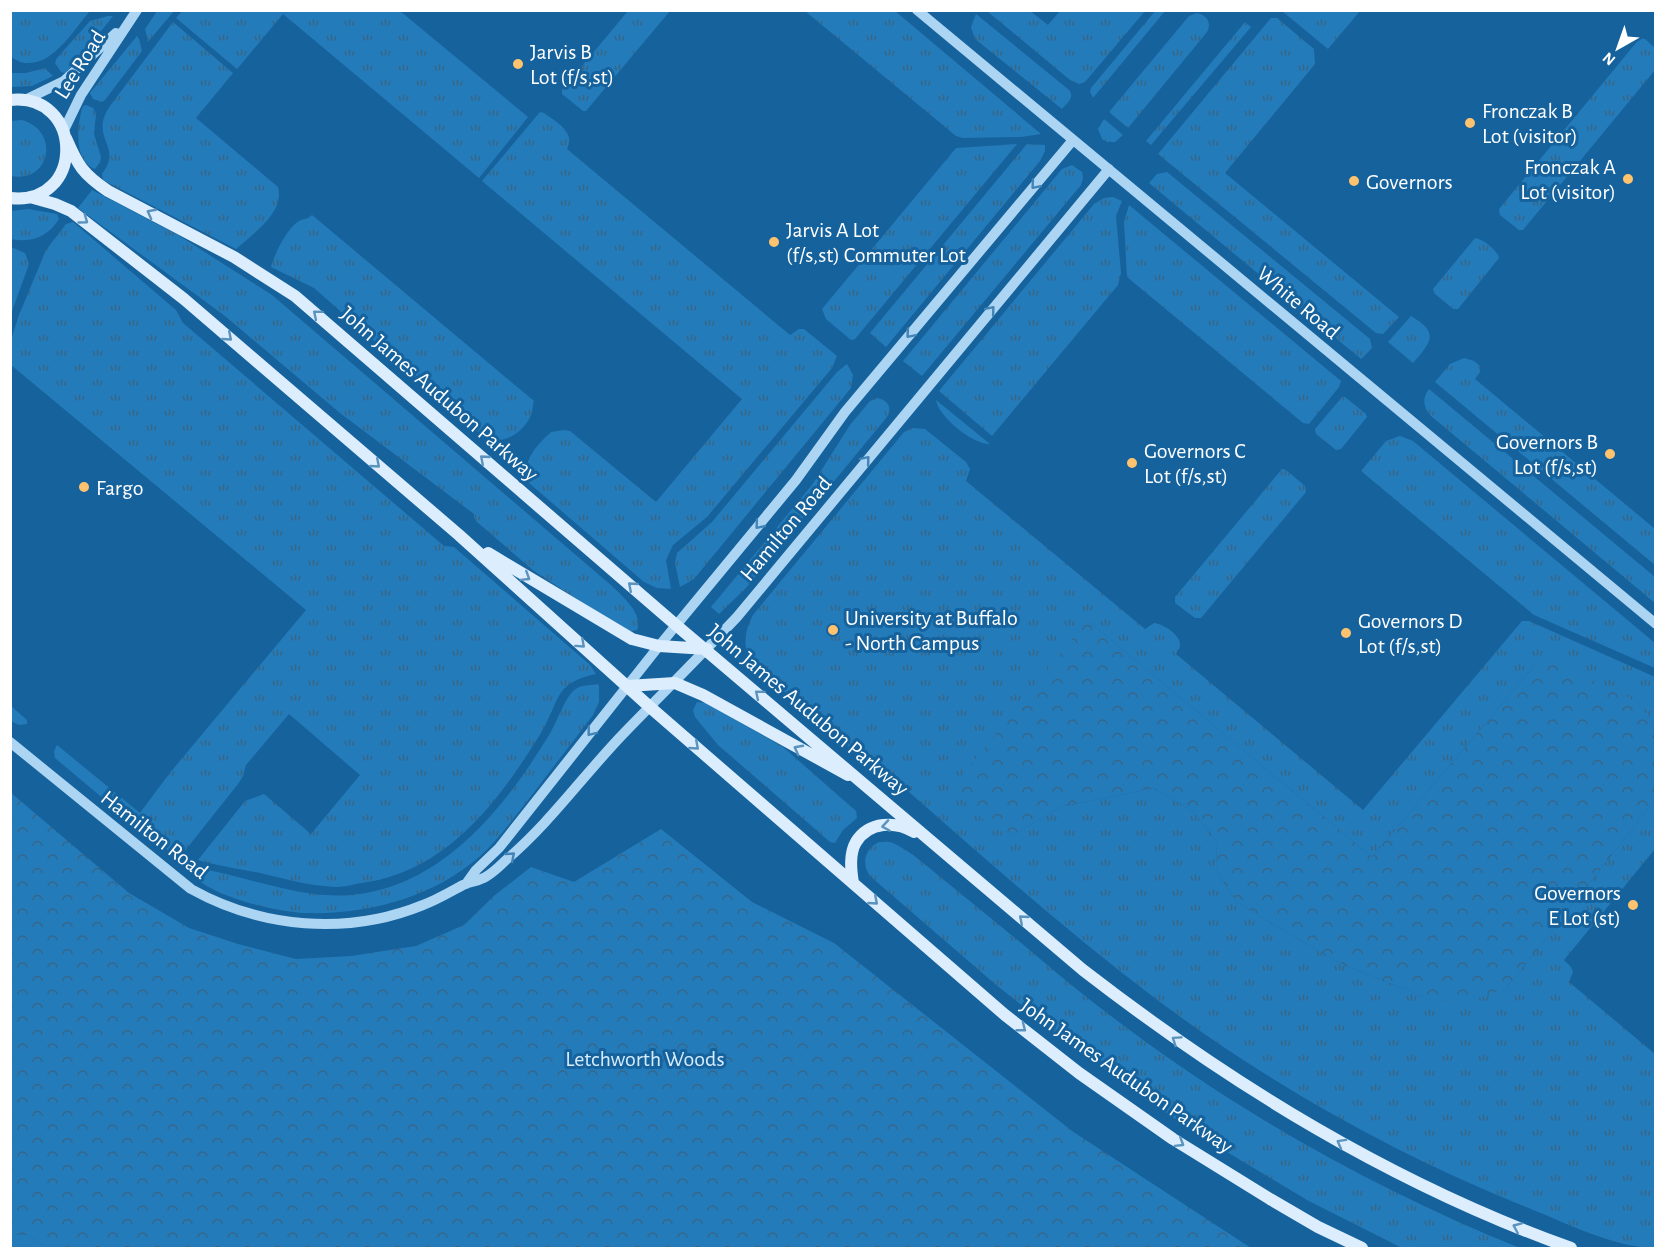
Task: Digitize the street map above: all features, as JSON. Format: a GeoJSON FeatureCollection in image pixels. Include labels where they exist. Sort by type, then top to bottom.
{"type":"FeatureCollection","features":[{"type":"Feature","properties":{"kind":"main road"},"geometry":{"type":"LineString","coordinates":[[10,100],[25,100]]}},
{"type":"Feature","properties":{"kind":"main road","name":"John James Audubon Parkway"},"geometry":{"type":"LineString","coordinates":[[25,100],[41,105],[60,122],[78,164],[93,180],[108,191],[234,258],[295,296],[676,625],[1083,970],[1148,1021],[1280,1109],[1441,1195],[1571,1248]]}},
{"type":"Feature","properties":{"kind":"main road"},"geometry":{"type":"LineString","coordinates":[[10,198],[30,197],[46,190],[58,179],[66,164],[65,134]]}},
{"type":"Feature","properties":{"kind":"main road","name":"John James Audubon Parkway"},"geometry":{"type":"LineString","coordinates":[[30,197],[71,211],[184,299],[459,535],[627,687],[1005,1015],[1079,1073],[1173,1139],[1318,1227],[1362,1248]]}},
{"type":"Feature","properties":{"kind":"main road"},"geometry":{"type":"LineString","coordinates":[[459,535],[632,639],[658,646],[707,649]]}},
{"type":"Feature","properties":{"kind":"main road"},"geometry":{"type":"LineString","coordinates":[[627,687],[675,683],[703,695],[868,786]]}},
{"type":"Feature","properties":{"kind":"main road"},"geometry":{"type":"LineString","coordinates":[[853,883],[852,856],[855,843],[865,833],[882,825],[893,824],[905,827],[938,847]]}},
{"type":"Feature","properties":{"kind":"street","name":"Lee Road"},"geometry":{"type":"LineString","coordinates":[[65,134],[81,95],[137,10]]}},
{"type":"Feature","properties":{"kind":"street","name":"White Road"},"geometry":{"type":"LineString","coordinates":[[917,10],[1656,624]]}},
{"type":"Feature","properties":{"kind":"street","name":"Lee Road"},"geometry":{"type":"LineString","coordinates":[[25,100],[64,81],[130,20]]}},
{"type":"Feature","properties":{"kind":"street","name":"Hamilton Road"},"geometry":{"type":"LineString","coordinates":[[466,884],[476,870],[499,848],[658,646],[796,480],[845,412],[1073,140]]}},
{"type":"Feature","properties":{"kind":"street","name":"Hamilton Road"},"geometry":{"type":"LineString","coordinates":[[10,742],[174,876],[210,899],[249,914],[284,922],[306,924],[357,922],[422,906],[466,884],[482,879],[520,848],[550,818],[626,731],[675,683],[744,608],[1109,169]]}},
{"type":"Feature","properties":{"kind":"green space"},"geometry":{"type":"Polygon","coordinates":[[[11,10],[90,11],[56,51],[38,61],[26,63],[11,57],[11,10]]]}},
{"type":"Feature","properties":{"kind":"green space"},"geometry":{"type":"Polygon","coordinates":[[[1156,10],[1165,11],[1093,98],[1091,88],[1156,10]]]}},
{"type":"Feature","properties":{"kind":"green space"},"geometry":{"type":"Polygon","coordinates":[[[1360,10],[1328,49],[1282,11],[1360,10]]]}},
{"type":"Feature","properties":{"kind":"green space"},"geometry":{"type":"Polygon","coordinates":[[[157,11],[174,11],[148,42],[145,29],[157,11]]]}},
{"type":"Feature","properties":{"kind":"green space"},"geometry":{"type":"Polygon","coordinates":[[[182,11],[400,11],[528,117],[479,178],[283,14],[237,69],[176,18],[182,11]]]}},
{"type":"Feature","properties":{"kind":"green space"},"geometry":{"type":"Polygon","coordinates":[[[628,11],[670,11],[586,111],[583,111],[562,94],[562,90],[628,11]]]}},
{"type":"Feature","properties":{"kind":"green space"},"geometry":{"type":"Polygon","coordinates":[[[805,11],[895,11],[1041,134],[1021,137],[963,138],[956,136],[805,11]]]}},
{"type":"Feature","properties":{"kind":"green space"},"geometry":{"type":"Polygon","coordinates":[[[987,11],[1030,11],[1048,25],[1060,11],[1145,11],[1085,82],[1079,84],[1070,80],[987,11]]]}},
{"type":"Feature","properties":{"kind":"green space"},"geometry":{"type":"Polygon","coordinates":[[[1197,13],[1208,20],[1207,32],[1128,128],[1109,112],[1189,16],[1197,13]]]}},
{"type":"Feature","properties":{"kind":"green space"},"geometry":{"type":"Polygon","coordinates":[[[976,14],[1069,90],[1071,98],[1062,109],[975,39],[971,27],[976,14]]]}},
{"type":"Feature","properties":{"kind":"green space"},"geometry":{"type":"Polygon","coordinates":[[[113,16],[65,73],[61,72],[55,63],[57,58],[90,21],[113,16]]]}},
{"type":"Feature","properties":{"kind":"green space"},"geometry":{"type":"Polygon","coordinates":[[[1271,18],[1277,18],[1314,49],[1315,64],[1225,173],[1399,317],[1383,334],[1376,333],[1158,154],[1271,18]]]}},
{"type":"Feature","properties":{"kind":"green space"},"geometry":{"type":"Polygon","coordinates":[[[173,22],[233,73],[196,118],[278,187],[277,206],[272,214],[236,249],[103,180],[102,174],[108,164],[109,156],[104,134],[104,117],[173,22]]]}},
{"type":"Feature","properties":{"kind":"green space"},"geometry":{"type":"Polygon","coordinates":[[[1245,22],[1251,27],[1151,145],[1146,141],[1245,22]]]}},
{"type":"Feature","properties":{"kind":"green space"},"geometry":{"type":"Polygon","coordinates":[[[137,36],[142,51],[105,100],[102,102],[93,99],[90,93],[137,36]]]}},
{"type":"Feature","properties":{"kind":"green space"},"geometry":{"type":"Polygon","coordinates":[[[1640,38],[1645,39],[1655,48],[1655,70],[1523,230],[1519,230],[1500,215],[1499,209],[1640,38]]]}},
{"type":"Feature","properties":{"kind":"green space"},"geometry":{"type":"Polygon","coordinates":[[[45,68],[53,76],[32,86],[11,87],[11,73],[26,73],[45,68]]]}},
{"type":"Feature","properties":{"kind":"green space"},"geometry":{"type":"Polygon","coordinates":[[[83,106],[93,108],[96,114],[94,134],[101,157],[95,169],[83,158],[78,141],[81,113],[83,106]]]}},
{"type":"Feature","properties":{"kind":"green space"},"geometry":{"type":"Polygon","coordinates":[[[540,112],[554,120],[567,133],[569,143],[567,149],[790,335],[799,329],[804,329],[837,356],[832,368],[707,517],[673,545],[666,560],[671,589],[657,588],[644,582],[529,483],[528,461],[535,448],[551,432],[570,431],[656,502],[742,399],[482,181],[540,112]]]}},
{"type":"Feature","properties":{"kind":"green space"},"geometry":{"type":"Polygon","coordinates":[[[1104,119],[1123,135],[1115,142],[1102,139],[1098,129],[1104,119]]]}},
{"type":"Feature","properties":{"kind":"green space"},"geometry":{"type":"Polygon","coordinates":[[[22,120],[34,126],[42,135],[46,145],[46,155],[42,165],[35,172],[24,176],[11,176],[11,121],[22,120]]]}},
{"type":"Feature","properties":{"kind":"green space"},"geometry":{"type":"Polygon","coordinates":[[[1017,144],[855,339],[851,340],[826,319],[822,309],[956,148],[1017,144]]]}},
{"type":"Feature","properties":{"kind":"green space"},"geometry":{"type":"Polygon","coordinates":[[[1027,144],[1045,145],[1040,161],[886,347],[870,333],[1027,144]]]}},
{"type":"Feature","properties":{"kind":"green space"},"geometry":{"type":"Polygon","coordinates":[[[1072,165],[1082,172],[1081,185],[922,376],[903,361],[1062,169],[1072,165]]]}},
{"type":"Feature","properties":{"kind":"green space"},"geometry":{"type":"Polygon","coordinates":[[[1167,172],[1370,339],[1372,348],[1361,359],[1149,183],[1157,174],[1167,172]]]}},
{"type":"Feature","properties":{"kind":"green space"},"geometry":{"type":"Polygon","coordinates":[[[92,190],[178,235],[272,295],[612,586],[635,612],[637,630],[627,632],[534,571],[477,522],[474,514],[340,413],[225,316],[78,208],[92,190]]]}},
{"type":"Feature","properties":{"kind":"green space"},"geometry":{"type":"Polygon","coordinates":[[[1113,197],[1122,201],[1116,216],[1121,273],[1118,285],[992,436],[939,391],[1094,204],[1104,198],[1113,197]]]}},
{"type":"Feature","properties":{"kind":"green space"},"geometry":{"type":"Polygon","coordinates":[[[1129,205],[1341,381],[1339,387],[1309,424],[1303,423],[1127,277],[1124,222],[1129,205]]]}},
{"type":"Feature","properties":{"kind":"green space"},"geometry":{"type":"Polygon","coordinates":[[[28,209],[57,214],[59,219],[50,230],[38,237],[25,240],[11,239],[11,211],[28,209]]]}},
{"type":"Feature","properties":{"kind":"green space"},"geometry":{"type":"Polygon","coordinates":[[[312,215],[534,401],[531,415],[519,432],[501,440],[487,440],[314,288],[271,267],[278,248],[290,229],[299,221],[312,215]]]}},
{"type":"Feature","properties":{"kind":"green space"},"geometry":{"type":"Polygon","coordinates":[[[73,222],[176,310],[183,323],[444,546],[454,547],[590,665],[596,674],[572,682],[565,688],[525,758],[490,805],[448,846],[424,862],[397,874],[336,887],[298,882],[198,860],[245,801],[264,794],[311,834],[360,775],[289,714],[246,765],[238,784],[184,852],[179,855],[156,843],[55,758],[54,751],[57,745],[140,813],[169,774],[306,610],[11,365],[11,340],[46,250],[66,224],[73,222]]]}},
{"type":"Feature","properties":{"kind":"green space"},"geometry":{"type":"Polygon","coordinates":[[[1475,238],[1489,245],[1499,258],[1458,309],[1453,309],[1434,293],[1433,289],[1475,238]]]}},
{"type":"Feature","properties":{"kind":"green space"},"geometry":{"type":"Polygon","coordinates":[[[11,247],[25,253],[29,264],[11,314],[11,247]]]}},
{"type":"Feature","properties":{"kind":"green space"},"geometry":{"type":"Polygon","coordinates":[[[1411,316],[1426,328],[1430,338],[1413,363],[1388,342],[1411,316]]]}},
{"type":"Feature","properties":{"kind":"green space"},"geometry":{"type":"Polygon","coordinates":[[[1464,358],[1480,366],[1480,372],[1475,379],[1655,529],[1655,565],[1435,382],[1450,364],[1464,358]]]}},
{"type":"Feature","properties":{"kind":"green space"},"geometry":{"type":"Polygon","coordinates":[[[847,364],[853,375],[851,388],[694,579],[680,587],[675,563],[677,553],[712,522],[837,372],[847,364]]]}},
{"type":"Feature","properties":{"kind":"green space"},"geometry":{"type":"Polygon","coordinates":[[[1429,389],[1655,577],[1655,603],[1431,416],[1424,403],[1429,389]]]}},
{"type":"Feature","properties":{"kind":"green space"},"geometry":{"type":"Polygon","coordinates":[[[1342,397],[1345,397],[1367,417],[1341,449],[1336,450],[1316,434],[1315,429],[1342,397]]]}},
{"type":"Feature","properties":{"kind":"green space"},"geometry":{"type":"Polygon","coordinates":[[[877,398],[888,405],[890,411],[887,417],[746,588],[719,614],[711,607],[812,485],[850,425],[870,401],[877,398]]]}},
{"type":"Feature","properties":{"kind":"green space"},"geometry":{"type":"Polygon","coordinates":[[[936,400],[990,444],[975,440],[957,428],[943,414],[936,400]]]}},
{"type":"Feature","properties":{"kind":"green space"},"geometry":{"type":"Polygon","coordinates":[[[912,428],[925,429],[966,462],[970,469],[966,481],[1145,629],[1154,623],[1171,631],[1180,641],[1176,654],[1363,810],[1522,621],[1529,621],[1655,677],[1655,732],[1649,716],[1534,666],[1372,857],[1087,620],[1011,836],[1063,806],[1154,788],[1194,812],[1217,842],[1216,870],[1236,901],[1344,965],[1427,998],[1505,990],[1655,800],[1655,849],[1564,960],[1573,972],[1569,982],[1655,1054],[1655,1248],[1623,1244],[1573,1227],[1427,1164],[1332,1114],[1240,1058],[1195,1028],[1086,944],[894,779],[885,778],[756,667],[746,648],[747,628],[753,615],[904,432],[912,428]]]}},
{"type":"Feature","properties":{"kind":"green space"},"geometry":{"type":"Polygon","coordinates":[[[1400,436],[1413,441],[1655,643],[1655,668],[1534,615],[1361,471],[1386,441],[1400,436]]]}},
{"type":"Feature","properties":{"kind":"green space"},"geometry":{"type":"Polygon","coordinates":[[[1282,469],[1305,486],[1306,492],[1201,618],[1195,618],[1175,603],[1175,597],[1282,469]]]}},
{"type":"Feature","properties":{"kind":"green space"},"geometry":{"type":"Polygon","coordinates":[[[1087,620],[1372,857],[1534,666],[1559,663],[1633,700],[1649,716],[1655,732],[1655,800],[1505,990],[1465,1002],[1427,998],[1344,965],[1236,901],[1216,870],[1217,842],[1194,812],[1154,788],[1063,806],[1011,836],[985,821],[972,809],[954,786],[1087,620]]]}},
{"type":"Feature","properties":{"kind":"green space"},"geometry":{"type":"Polygon","coordinates":[[[599,684],[599,702],[593,715],[513,819],[479,857],[441,883],[397,901],[374,907],[328,913],[305,913],[248,903],[219,892],[197,879],[198,868],[299,892],[354,895],[390,887],[423,872],[454,851],[481,826],[506,797],[529,767],[573,692],[582,686],[599,684]]]}},
{"type":"Feature","properties":{"kind":"green space"},"geometry":{"type":"Polygon","coordinates":[[[697,702],[706,703],[783,747],[856,811],[857,818],[843,830],[835,843],[830,842],[718,745],[695,717],[693,710],[697,702]]]}},
{"type":"Feature","properties":{"kind":"green space"},"geometry":{"type":"Polygon","coordinates":[[[11,706],[27,720],[27,724],[19,725],[11,721],[11,706]]]}},
{"type":"Feature","properties":{"kind":"green space","name":"Letchworth Woods"},"geometry":{"type":"Polygon","coordinates":[[[10,792],[129,893],[189,928],[296,959],[351,956],[416,946],[464,925],[495,895],[531,867],[574,882],[661,829],[752,902],[834,943],[1072,1131],[1251,1248],[48,1248],[27,1235],[11,1234],[10,792]]]}},
{"type":"Feature","properties":{"kind":"green space"},"geometry":{"type":"Polygon","coordinates":[[[879,842],[893,843],[913,855],[1094,1003],[1208,1085],[1329,1158],[1455,1220],[1520,1248],[1402,1248],[1307,1200],[1227,1152],[1149,1102],[1064,1039],[995,984],[870,876],[867,871],[866,857],[870,848],[879,842]]]}},
{"type":"Feature","properties":{"kind":"green space"},"geometry":{"type":"Polygon","coordinates":[[[10,1234],[27,1235],[48,1248],[11,1248],[10,1234]]]}},
{"type":"Feature","properties":{"kind":"place","name":"Jarvis B Lot (f/s,st)"},"geometry":{"type":"Point","coordinates":[518,64]}},
{"type":"Feature","properties":{"kind":"place","name":"Fronczak B Lot (visitor)"},"geometry":{"type":"Point","coordinates":[1470,123]}},
{"type":"Feature","properties":{"kind":"place","name":"Fronczak A Lot (visitor)"},"geometry":{"type":"Point","coordinates":[1628,179]}},
{"type":"Feature","properties":{"kind":"place","name":"Governors"},"geometry":{"type":"Point","coordinates":[1354,181]}},
{"type":"Feature","properties":{"kind":"place","name":"Jarvis A Lot (f/s,st) Commuter Lot"},"geometry":{"type":"Point","coordinates":[774,242]}},
{"type":"Feature","properties":{"kind":"place","name":"Governors B Lot (f/s,st)"},"geometry":{"type":"Point","coordinates":[1610,454]}},
{"type":"Feature","properties":{"kind":"place","name":"Governors C Lot (f/s,st)"},"geometry":{"type":"Point","coordinates":[1132,463]}},
{"type":"Feature","properties":{"kind":"place","name":"Fargo"},"geometry":{"type":"Point","coordinates":[84,487]}},
{"type":"Feature","properties":{"kind":"place","name":"University at Buffalo - North Campus"},"geometry":{"type":"Point","coordinates":[833,630]}},
{"type":"Feature","properties":{"kind":"place","name":"Governors D Lot (f/s,st)"},"geometry":{"type":"Point","coordinates":[1346,633]}},
{"type":"Feature","properties":{"kind":"place","name":"Governors E Lot (st)"},"geometry":{"type":"Point","coordinates":[1633,905]}}]}
